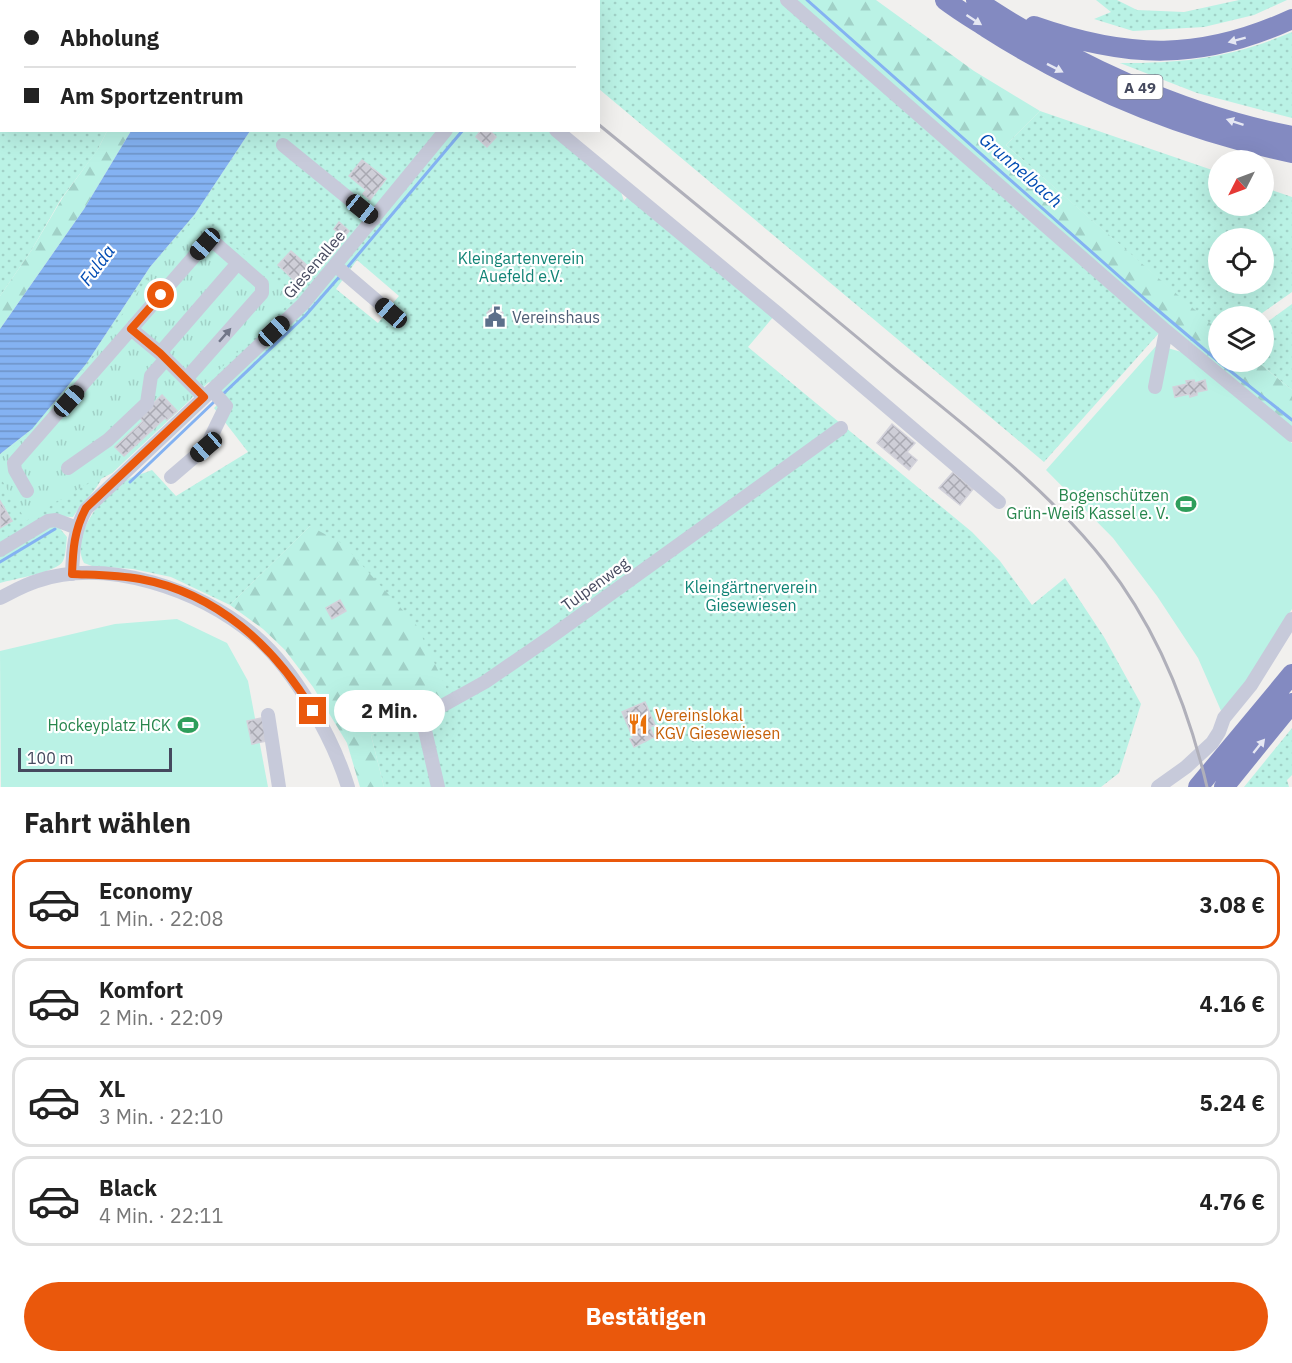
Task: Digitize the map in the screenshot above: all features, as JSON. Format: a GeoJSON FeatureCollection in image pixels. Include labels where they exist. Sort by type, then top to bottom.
{"type":"FeatureCollection","features":[{"type":"Feature","properties":{"kind":"highway","name":"A 49"},"geometry":{"type":"LineString","coordinates":[[945,0],[1034,57],[1114,97],[1192,127],[1292,153]]}},
{"type":"Feature","properties":{"kind":"highway","name":"A 49"},"geometry":{"type":"LineString","coordinates":[[976,0],[1053,47],[1132,84],[1185,106],[1255,129],[1292,136]]}},
{"type":"Feature","properties":{"kind":"highway"},"geometry":{"type":"LineString","coordinates":[[997,14],[1084,42],[1121,49],[1157,52],[1188,50],[1230,42],[1260,33],[1292,19]]}},
{"type":"Feature","properties":{"kind":"highway"},"geometry":{"type":"LineString","coordinates":[[1259,146],[1292,161]]}},
{"type":"Feature","properties":{"kind":"highway"},"geometry":{"type":"LineString","coordinates":[[1198,787],[1292,674]]}},
{"type":"Feature","properties":{"kind":"highway"},"geometry":{"type":"LineString","coordinates":[[1224,787],[1245,764],[1292,703]]}},
{"type":"Feature","properties":{"kind":"street"},"geometry":{"type":"LineString","coordinates":[[787,0],[1166,331],[1292,435]]}},
{"type":"Feature","properties":{"kind":"street","name":"Giesenallee"},"geometry":{"type":"LineString","coordinates":[[72,574],[73,541],[76,528],[86,508],[214,395],[303,304],[341,270],[374,219],[444,132]]}},
{"type":"Feature","properties":{"kind":"street"},"geometry":{"type":"LineString","coordinates":[[558,132],[805,336],[999,502]]}},
{"type":"Feature","properties":{"kind":"street"},"geometry":{"type":"LineString","coordinates":[[283,145],[374,219]]}},
{"type":"Feature","properties":{"kind":"street"},"geometry":{"type":"LineString","coordinates":[[27,492],[15,470],[14,463],[205,244],[215,243],[262,284],[262,292],[186,379]]}},
{"type":"Feature","properties":{"kind":"street"},"geometry":{"type":"LineString","coordinates":[[68,468],[108,440],[147,403],[151,376],[163,356],[238,263]]}},
{"type":"Feature","properties":{"kind":"street"},"geometry":{"type":"LineString","coordinates":[[341,270],[391,313]]}},
{"type":"Feature","properties":{"kind":"street"},"geometry":{"type":"LineString","coordinates":[[131,329],[186,379],[214,395],[226,406],[206,447],[171,477]]}},
{"type":"Feature","properties":{"kind":"street"},"geometry":{"type":"LineString","coordinates":[[1155,387],[1166,331]]}},
{"type":"Feature","properties":{"kind":"street","name":"Tulpenweg"},"geometry":{"type":"LineString","coordinates":[[438,787],[422,717],[485,682],[552,636],[841,428]]}},
{"type":"Feature","properties":{"kind":"street"},"geometry":{"type":"LineString","coordinates":[[0,550],[48,521],[56,520],[76,528]]}},
{"type":"Feature","properties":{"kind":"street"},"geometry":{"type":"LineString","coordinates":[[0,598],[38,580],[72,574],[141,579],[179,590],[218,610],[256,637],[304,696],[322,727],[348,787]]}},
{"type":"Feature","properties":{"kind":"street"},"geometry":{"type":"LineString","coordinates":[[1158,787],[1186,767],[1212,742],[1224,718],[1251,686],[1292,619]]}},
{"type":"Feature","properties":{"kind":"street"},"geometry":{"type":"LineString","coordinates":[[268,715],[279,787]]}},
{"type":"Feature","properties":{"kind":"green space"},"geometry":{"type":"Polygon","coordinates":[[[600,0],[781,0],[1159,333],[1044,462],[600,90],[600,0]]]}},
{"type":"Feature","properties":{"kind":"green space"},"geometry":{"type":"Polygon","coordinates":[[[795,0],[876,0],[974,71],[1040,111],[1006,145],[1208,321],[1208,359],[795,0]]]}},
{"type":"Feature","properties":{"kind":"green space"},"geometry":{"type":"Polygon","coordinates":[[[1096,0],[1117,0],[1137,10],[1184,12],[1239,0],[1287,0],[1254,15],[1204,27],[1133,31],[1094,19],[1111,12],[1096,0]]]}},
{"type":"Feature","properties":{"kind":"green space"},"geometry":{"type":"Polygon","coordinates":[[[1292,32],[1292,118],[1197,93],[1120,63],[1166,62],[1207,57],[1248,48],[1292,32]]]}},
{"type":"Feature","properties":{"kind":"green space"},"geometry":{"type":"Polygon","coordinates":[[[1040,111],[1208,169],[1208,216],[1274,216],[1274,191],[1292,197],[1292,292],[1272,306],[1208,306],[1208,322],[1006,145],[1040,111]]]}},
{"type":"Feature","properties":{"kind":"green space"},"geometry":{"type":"Polygon","coordinates":[[[0,132],[106,132],[97,151],[61,199],[31,251],[0,296],[0,132]]]}},
{"type":"Feature","properties":{"kind":"green space"},"geometry":{"type":"Polygon","coordinates":[[[106,132],[130,132],[84,209],[0,329],[0,296],[31,251],[63,197],[98,149],[106,132]]]}},
{"type":"Feature","properties":{"kind":"green space"},"geometry":{"type":"Polygon","coordinates":[[[249,132],[550,132],[619,186],[624,201],[629,195],[774,316],[748,347],[972,532],[1000,561],[1032,605],[1065,578],[1104,637],[1141,704],[1119,773],[1101,787],[384,787],[371,735],[451,698],[310,526],[230,605],[171,577],[133,569],[92,566],[84,563],[81,542],[89,519],[104,498],[121,483],[152,470],[176,496],[248,452],[214,408],[224,398],[209,382],[112,473],[101,479],[73,517],[50,516],[0,543],[0,454],[32,429],[86,364],[150,267],[195,214],[249,132]],[[357,260],[336,289],[378,323],[399,296],[357,260]]]}},
{"type":"Feature","properties":{"kind":"green space"},"geometry":{"type":"Polygon","coordinates":[[[196,217],[297,296],[112,473],[98,477],[26,521],[0,477],[0,459],[32,429],[88,365],[153,270],[196,217]]]}},
{"type":"Feature","properties":{"kind":"green space"},"geometry":{"type":"Polygon","coordinates":[[[1292,304],[1292,390],[1270,372],[1274,372],[1274,317],[1292,304]]]}},
{"type":"Feature","properties":{"kind":"green space","name":"Bogenschützen Grün-Weiß Kassel e. V."},"geometry":{"type":"Polygon","coordinates":[[[1157,345],[1185,353],[1292,443],[1292,609],[1246,683],[1222,713],[1198,658],[1157,596],[1113,538],[1046,470],[1157,345]]]}},
{"type":"Feature","properties":{"kind":"green space"},"geometry":{"type":"Polygon","coordinates":[[[1224,372],[1270,372],[1292,390],[1292,428],[1224,372]]]}},
{"type":"Feature","properties":{"kind":"green space"},"geometry":{"type":"Polygon","coordinates":[[[51,524],[57,525],[67,537],[63,561],[53,569],[0,583],[0,554],[51,524]]]}},
{"type":"Feature","properties":{"kind":"green space"},"geometry":{"type":"Polygon","coordinates":[[[310,526],[343,544],[417,626],[451,698],[371,735],[384,787],[360,787],[347,743],[313,687],[285,650],[263,629],[230,605],[310,526]]]}},
{"type":"Feature","properties":{"kind":"green space"},"geometry":{"type":"Polygon","coordinates":[[[177,619],[227,643],[248,681],[268,787],[1,787],[0,651],[115,624],[177,619]]]}},
{"type":"Feature","properties":{"kind":"green space"},"geometry":{"type":"Polygon","coordinates":[[[1292,728],[1292,775],[1287,780],[1289,787],[1244,787],[1292,728]]]}},
{"type":"Feature","properties":{"kind":"water","name":"Fulda"},"geometry":{"type":"Polygon","coordinates":[[[130,132],[249,132],[195,214],[150,267],[86,364],[32,429],[0,454],[0,329],[84,209],[130,132]]]}},
{"type":"Feature","properties":{"kind":"building"},"geometry":{"type":"Polygon","coordinates":[[[480,132],[491,132],[496,137],[487,147],[476,137],[480,132]]]}},
{"type":"Feature","properties":{"kind":"building"},"geometry":{"type":"Polygon","coordinates":[[[362,160],[386,179],[370,200],[363,194],[366,190],[349,176],[362,160]]]}},
{"type":"Feature","properties":{"kind":"building"},"geometry":{"type":"Polygon","coordinates":[[[339,222],[349,231],[344,237],[334,229],[339,222]]]}},
{"type":"Feature","properties":{"kind":"building"},"geometry":{"type":"Polygon","coordinates":[[[291,251],[311,269],[297,283],[278,265],[291,251]]]}},
{"type":"Feature","properties":{"kind":"building","name":"Vereinshaus"},"geometry":{"type":"Polygon","coordinates":[[[495,305],[503,313],[495,321],[487,313],[495,305]]]}},
{"type":"Feature","properties":{"kind":"building"},"geometry":{"type":"Polygon","coordinates":[[[1194,380],[1195,383],[1205,380],[1207,390],[1197,392],[1197,395],[1190,397],[1189,394],[1175,397],[1173,387],[1194,380]]]}},
{"type":"Feature","properties":{"kind":"building"},"geometry":{"type":"Polygon","coordinates":[[[162,395],[177,411],[167,420],[165,418],[124,456],[115,447],[143,421],[139,417],[162,395]]]}},
{"type":"Feature","properties":{"kind":"building"},"geometry":{"type":"Polygon","coordinates":[[[892,424],[915,443],[907,452],[917,460],[909,470],[877,443],[892,424]]]}},
{"type":"Feature","properties":{"kind":"building"},"geometry":{"type":"Polygon","coordinates":[[[953,472],[973,489],[960,505],[939,488],[953,472]]]}},
{"type":"Feature","properties":{"kind":"building"},"geometry":{"type":"Polygon","coordinates":[[[0,501],[12,521],[0,528],[0,501]]]}},
{"type":"Feature","properties":{"kind":"building"},"geometry":{"type":"Polygon","coordinates":[[[340,600],[346,611],[332,619],[326,608],[340,600]]]}},
{"type":"Feature","properties":{"kind":"building"},"geometry":{"type":"Polygon","coordinates":[[[645,702],[655,725],[650,727],[654,737],[634,747],[630,739],[633,738],[622,712],[645,702]]]}},
{"type":"Feature","properties":{"kind":"building"},"geometry":{"type":"Polygon","coordinates":[[[262,718],[267,741],[252,744],[247,721],[262,718]]]}},
{"type":"Feature","properties":{"kind":"waterway","name":"Grunnelbach"},"geometry":{"type":"LineString","coordinates":[[807,0],[1208,353]]}},
{"type":"Feature","properties":{"kind":"waterway"},"geometry":{"type":"LineString","coordinates":[[346,269],[461,132]]}},
{"type":"Feature","properties":{"kind":"waterway"},"geometry":{"type":"LineString","coordinates":[[222,395],[305,316],[340,276]]}},
{"type":"Feature","properties":{"kind":"waterway","name":"Grunnelbach"},"geometry":{"type":"LineString","coordinates":[[1232,372],[1292,420]]}},
{"type":"Feature","properties":{"kind":"waterway"},"geometry":{"type":"LineString","coordinates":[[130,482],[215,401]]}},
{"type":"Feature","properties":{"kind":"waterway"},"geometry":{"type":"LineString","coordinates":[[0,562],[55,529]]}},
{"type":"Feature","properties":{"kind":"railway"},"geometry":{"type":"LineString","coordinates":[[600,126],[1005,459],[1082,535],[1124,587],[1155,641],[1180,698],[1207,787]]}},
{"type":"Feature","properties":{"kind":"place","name":"Vereinshaus"},"geometry":{"type":"Point","coordinates":[495,317]}},
{"type":"Feature","properties":{"kind":"place","name":"Bogenschützen Grün-Weiß Kassel e. V."},"geometry":{"type":"Point","coordinates":[1186,504]}},
{"type":"Feature","properties":{"kind":"place","name":"Vereinslokal KGV Giesewiesen"},"geometry":{"type":"Point","coordinates":[638,724]}},
{"type":"Feature","properties":{"kind":"place","name":"Hockeyplatz HCK"},"geometry":{"type":"Point","coordinates":[188,725]}},
{"type":"Feature","properties":{"kind":"route"},"geometry":{"type":"LineString","coordinates":[[161,295],[131,329],[160,353],[204,397],[86,508],[76,528],[73,541],[72,574],[141,579],[179,590],[218,610],[256,637],[281,665],[313,711]]}},
{"type":"Feature","properties":{"kind":"park label","name":"Kleingartenverein Auefeld e.V."},"geometry":{"type":"Point","coordinates":[521,267]}},
{"type":"Feature","properties":{"kind":"park label","name":"Kleingärtnerverein Giesewiesen"},"geometry":{"type":"Point","coordinates":[751,596]}}]}
